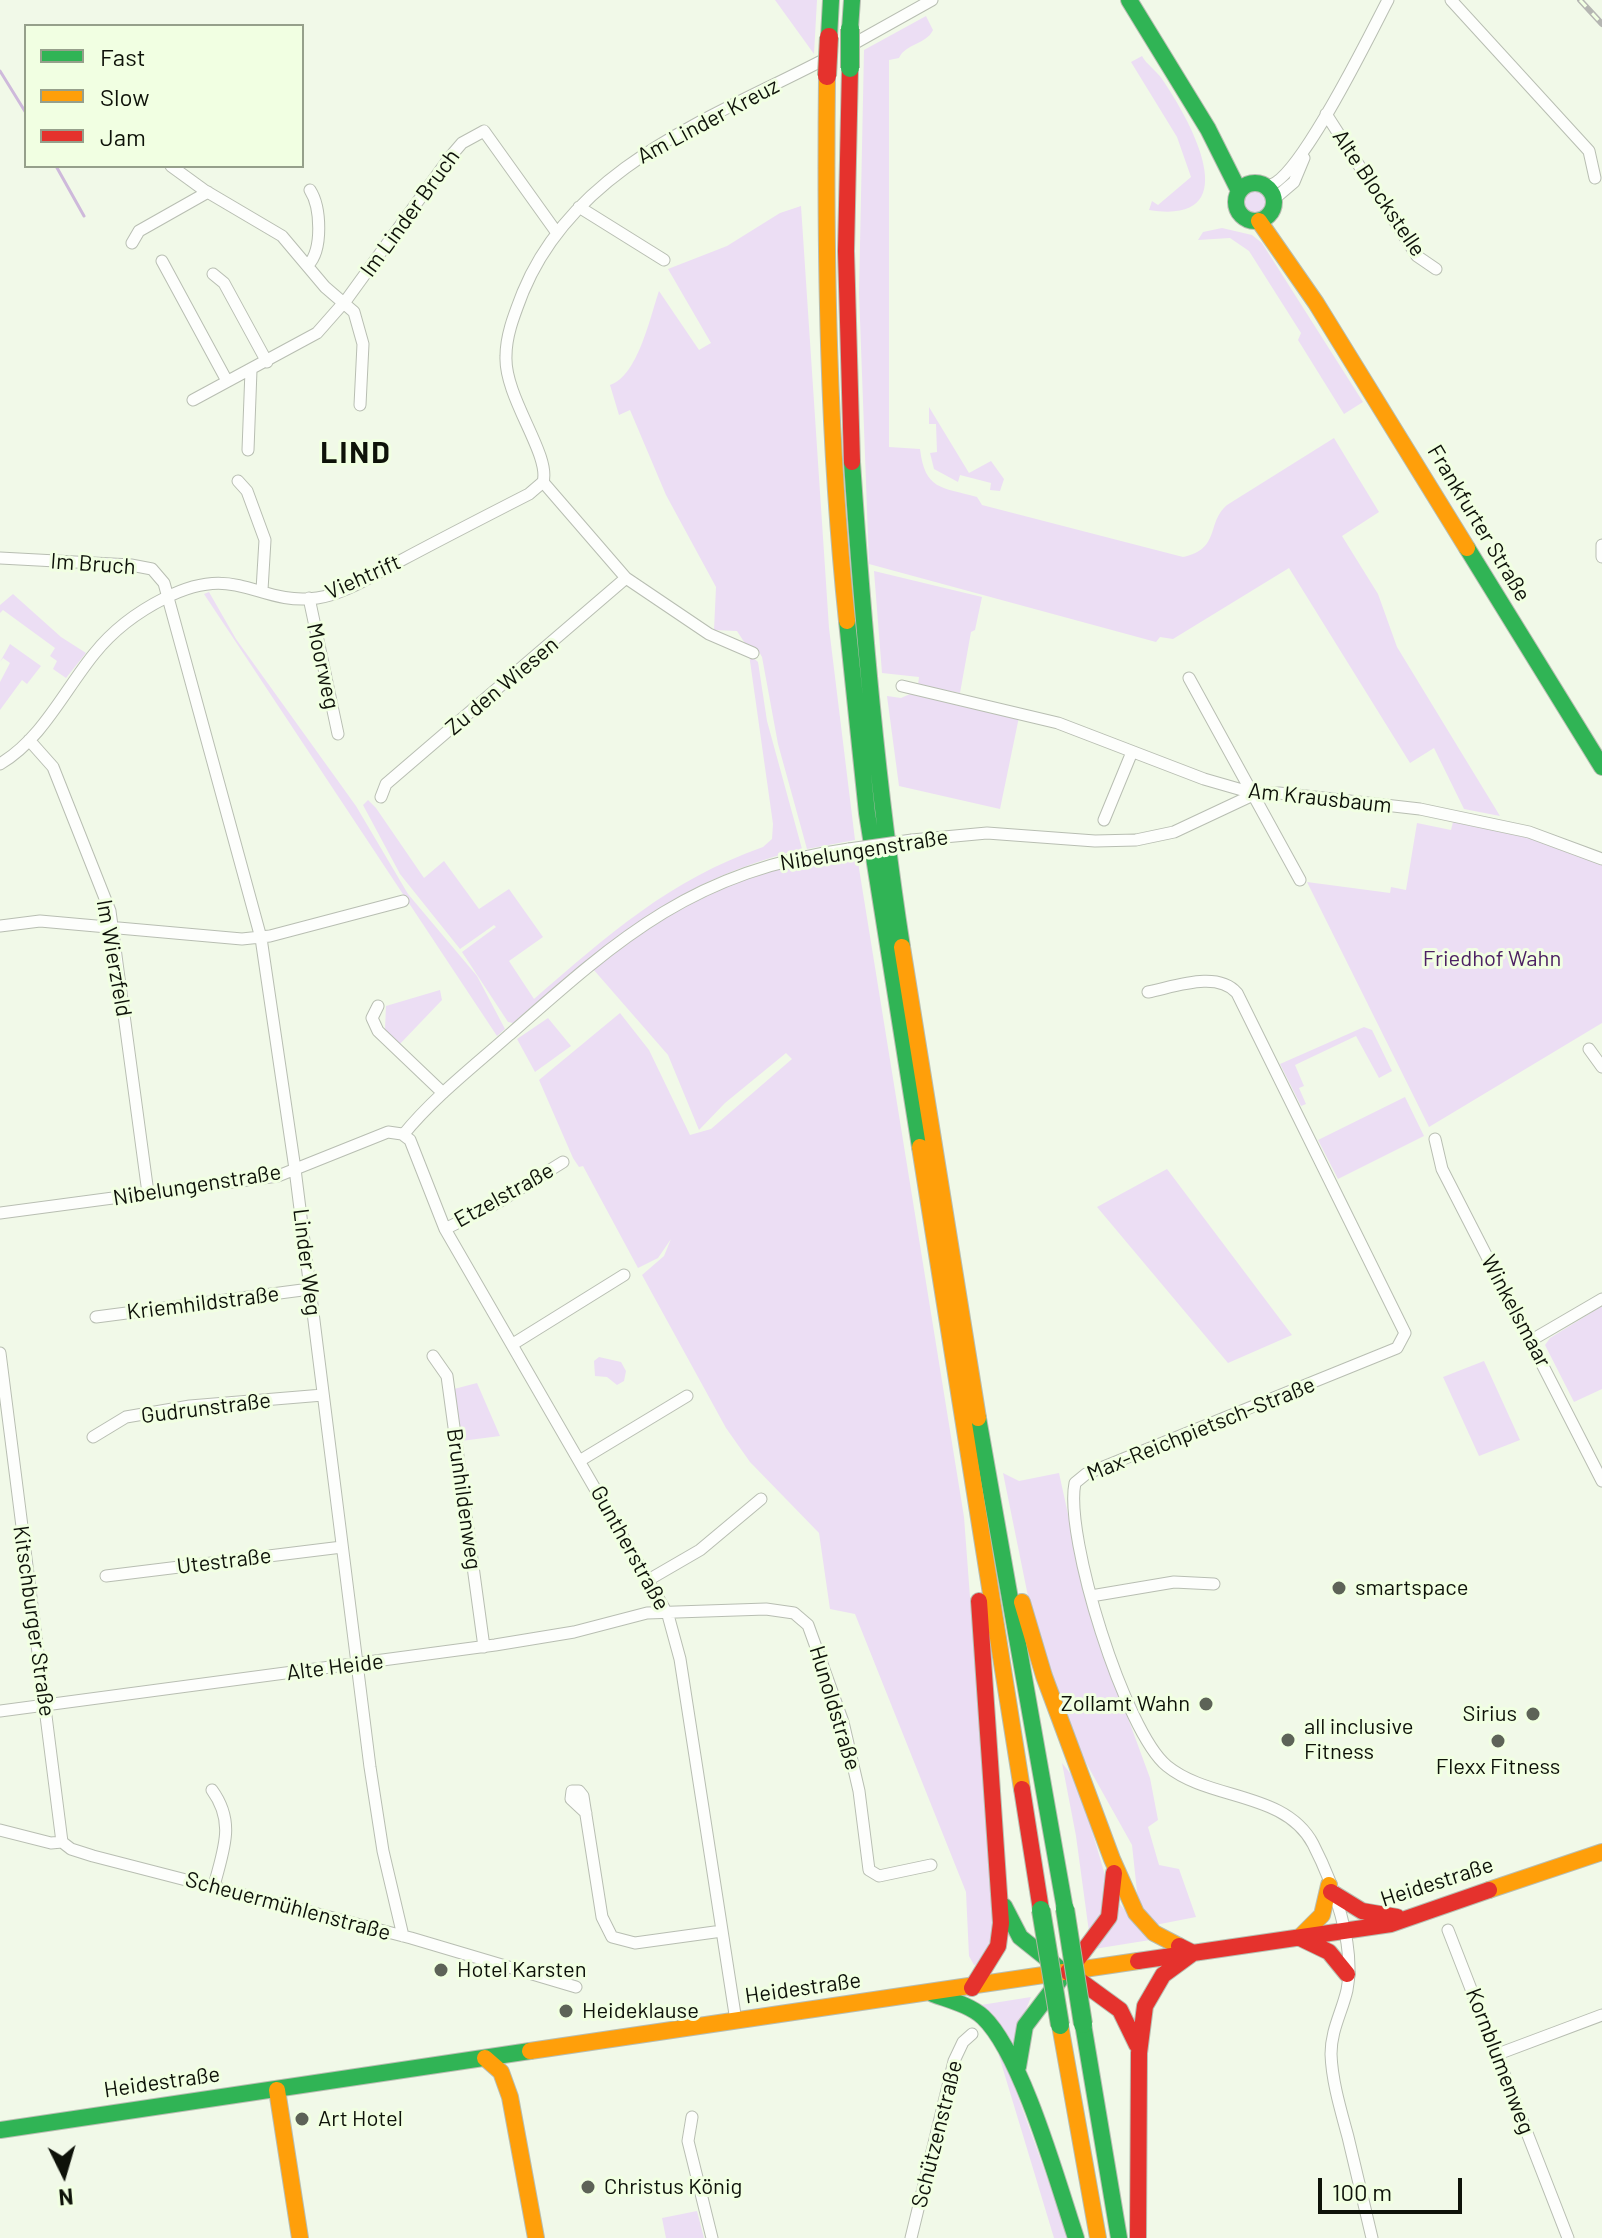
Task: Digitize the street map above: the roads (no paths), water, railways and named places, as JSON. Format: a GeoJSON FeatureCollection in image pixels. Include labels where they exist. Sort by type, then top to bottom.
{"type":"FeatureCollection","features":[{"type":"Feature","properties":{"kind":"main road"},"geometry":{"type":"LineString","coordinates":[[831,0],[826,195],[833,408],[859,735],[874,870],[972,1489],[1098,2238]]}},
{"type":"Feature","properties":{"kind":"main road"},"geometry":{"type":"LineString","coordinates":[[852,0],[846,251],[849,408],[862,610],[890,869],[994,1517],[1065,1909],[1119,2238]]}},
{"type":"Feature","properties":{"kind":"main road","name":"Frankfurter Straße"},"geometry":{"type":"LineString","coordinates":[[1129,0],[1208,129],[1260,199],[1316,303],[1602,767]]}},
{"type":"Feature","properties":{"kind":"main road"},"geometry":{"type":"LineString","coordinates":[[972,1489],[1000,1891],[998,1946],[972,1988]]}},
{"type":"Feature","properties":{"kind":"main road"},"geometry":{"type":"LineString","coordinates":[[994,1517],[1044,1676],[1112,1859],[1136,1913],[1154,1933],[1193,1953],[1163,1975],[1152,1988],[1145,2006],[1139,2053],[1138,2238]]}},
{"type":"Feature","properties":{"kind":"main road","name":"Heidestraße"},"geometry":{"type":"LineString","coordinates":[[0,2130],[1344,1931],[1414,1918],[1602,1852]]}},
{"type":"Feature","properties":{"kind":"main road"},"geometry":{"type":"LineString","coordinates":[[1018,2078],[1017,2045],[1024,2022],[1111,1920],[1116,1894],[1112,1859]]}},
{"type":"Feature","properties":{"kind":"main road"},"geometry":{"type":"LineString","coordinates":[[1347,1974],[1329,1952],[1298,1938],[1322,1915],[1330,1888],[1362,1911],[1414,1918]]}},
{"type":"Feature","properties":{"kind":"main road"},"geometry":{"type":"LineString","coordinates":[[1000,1891],[1009,1925],[1021,1940],[1120,2007],[1133,2027],[1139,2053]]}},
{"type":"Feature","properties":{"kind":"main road"},"geometry":{"type":"LineString","coordinates":[[933,1994],[984,2018],[998,2033],[1018,2078],[1076,2238]]}},
{"type":"Feature","properties":{"kind":"main road"},"geometry":{"type":"LineString","coordinates":[[510,2097],[512,2065],[523,2052]]}},
{"type":"Feature","properties":{"kind":"main road"},"geometry":{"type":"LineString","coordinates":[[485,2058],[501,2072],[510,2097],[536,2238]]}},
{"type":"Feature","properties":{"kind":"main road"},"geometry":{"type":"LineString","coordinates":[[277,2090],[300,2238]]}},
{"type":"Feature","properties":{"kind":"street","name":"Am Linder Kreuz"},"geometry":{"type":"LineString","coordinates":[[753,653],[709,634],[626,578],[543,482],[542,463],[507,382],[506,351],[515,313],[529,278],[557,233],[579,207],[621,170],[671,138],[932,0]]}},
{"type":"Feature","properties":{"kind":"street","name":"Alte Blockstelle"},"geometry":{"type":"LineString","coordinates":[[1260,199],[1294,182],[1306,149],[1388,0]]}},
{"type":"Feature","properties":{"kind":"street"},"geometry":{"type":"LineString","coordinates":[[1451,0],[1589,151],[1595,178]]}},
{"type":"Feature","properties":{"kind":"street","name":"Alte Blockstelle"},"geometry":{"type":"LineString","coordinates":[[1326,114],[1417,256],[1436,269]]}},
{"type":"Feature","properties":{"kind":"street","name":"Im Linder Bruch"},"geometry":{"type":"LineString","coordinates":[[193,400],[312,337],[344,303],[450,157],[462,143],[484,131],[557,233]]}},
{"type":"Feature","properties":{"kind":"street"},"geometry":{"type":"LineString","coordinates":[[174,168],[208,192],[273,229],[354,312],[360,328],[363,353],[360,405]]}},
{"type":"Feature","properties":{"kind":"street"},"geometry":{"type":"LineString","coordinates":[[308,265],[317,245],[317,205],[310,190]]}},
{"type":"Feature","properties":{"kind":"street"},"geometry":{"type":"LineString","coordinates":[[132,243],[139,231],[208,192]]}},
{"type":"Feature","properties":{"kind":"street"},"geometry":{"type":"LineString","coordinates":[[579,207],[664,260]]}},
{"type":"Feature","properties":{"kind":"street"},"geometry":{"type":"LineString","coordinates":[[162,261],[227,381]]}},
{"type":"Feature","properties":{"kind":"street"},"geometry":{"type":"LineString","coordinates":[[213,274],[224,283],[267,362]]}},
{"type":"Feature","properties":{"kind":"street"},"geometry":{"type":"LineString","coordinates":[[248,450],[251,370]]}},
{"type":"Feature","properties":{"kind":"street"},"geometry":{"type":"LineString","coordinates":[[238,481],[247,491],[265,540],[262,590]]}},
{"type":"Feature","properties":{"kind":"street","name":"Viehtrift"},"geometry":{"type":"LineString","coordinates":[[0,764],[29,740],[105,641],[139,613],[168,596],[221,582],[309,598],[348,587],[529,494],[543,482]]}},
{"type":"Feature","properties":{"kind":"street"},"geometry":{"type":"LineString","coordinates":[[1602,545],[1602,557]]}},
{"type":"Feature","properties":{"kind":"street","name":"Im Bruch"},"geometry":{"type":"LineString","coordinates":[[0,558],[145,567],[162,578],[168,596]]}},
{"type":"Feature","properties":{"kind":"street","name":"Zu den Wiesen"},"geometry":{"type":"LineString","coordinates":[[381,797],[386,784],[626,578]]}},
{"type":"Feature","properties":{"kind":"street","name":"Linder Weg"},"geometry":{"type":"LineString","coordinates":[[168,596],[261,938],[295,1169],[377,1818],[403,1936]]}},
{"type":"Feature","properties":{"kind":"street","name":"Moorweg"},"geometry":{"type":"LineString","coordinates":[[309,598],[338,734]]}},
{"type":"Feature","properties":{"kind":"street"},"geometry":{"type":"LineString","coordinates":[[1189,678],[1256,794],[1300,880]]}},
{"type":"Feature","properties":{"kind":"street","name":"Am Krausbaum"},"geometry":{"type":"LineString","coordinates":[[902,686],[1045,719],[1256,794],[1279,793],[1420,809],[1529,832],[1602,859]]}},
{"type":"Feature","properties":{"kind":"street","name":"Im Wierzfeld"},"geometry":{"type":"LineString","coordinates":[[29,740],[53,767],[113,926],[148,1193]]}},
{"type":"Feature","properties":{"kind":"street"},"geometry":{"type":"LineString","coordinates":[[1104,820],[1132,752]]}},
{"type":"Feature","properties":{"kind":"street","name":"Nibelungenstraße"},"geometry":{"type":"LineString","coordinates":[[0,1213],[278,1176],[388,1132],[403,1135],[443,1093],[616,944],[665,909],[760,867],[849,849],[987,833],[1095,841],[1146,838],[1199,821],[1256,794]]}},
{"type":"Feature","properties":{"kind":"street"},"geometry":{"type":"LineString","coordinates":[[0,926],[40,921],[242,939],[261,938],[403,901]]}},
{"type":"Feature","properties":{"kind":"street","name":"Max-Reichpietsch-Straße"},"geometry":{"type":"LineString","coordinates":[[1148,992],[1214,981],[1229,983],[1237,993],[1405,1333],[1397,1348],[1080,1477],[1073,1492],[1073,1516],[1091,1596],[1130,1710],[1146,1743],[1165,1765],[1188,1780],[1293,1818],[1311,1840],[1344,1931],[1346,1993],[1335,2024],[1331,2056],[1372,2238]]}},
{"type":"Feature","properties":{"kind":"street"},"geometry":{"type":"LineString","coordinates":[[378,1006],[372,1018],[378,1031],[443,1093]]}},
{"type":"Feature","properties":{"kind":"street"},"geometry":{"type":"LineString","coordinates":[[1589,1049],[1602,1067]]}},
{"type":"Feature","properties":{"kind":"street","name":"Guntherstraße"},"geometry":{"type":"LineString","coordinates":[[403,1135],[416,1149],[445,1229],[650,1579],[668,1615],[680,1659],[736,2021]]}},
{"type":"Feature","properties":{"kind":"street","name":"Winkelsmaar"},"geometry":{"type":"LineString","coordinates":[[1435,1139],[1442,1169],[1602,1481]]}},
{"type":"Feature","properties":{"kind":"street","name":"Etzelstraße"},"geometry":{"type":"LineString","coordinates":[[445,1229],[497,1203],[563,1162]]}},
{"type":"Feature","properties":{"kind":"street"},"geometry":{"type":"LineString","coordinates":[[513,1344],[624,1275]]}},
{"type":"Feature","properties":{"kind":"street","name":"Kriemhildstraße"},"geometry":{"type":"LineString","coordinates":[[96,1317],[310,1289]]}},
{"type":"Feature","properties":{"kind":"street"},"geometry":{"type":"LineString","coordinates":[[1530,1341],[1602,1299]]}},
{"type":"Feature","properties":{"kind":"street","name":"Kitschburger Straße"},"geometry":{"type":"LineString","coordinates":[[0,1353],[62,1842]]}},
{"type":"Feature","properties":{"kind":"street","name":"Brunhildenweg"},"geometry":{"type":"LineString","coordinates":[[433,1356],[447,1376],[484,1647]]}},
{"type":"Feature","properties":{"kind":"street","name":"Gudrunstraße"},"geometry":{"type":"LineString","coordinates":[[93,1437],[126,1417],[190,1406],[323,1395]]}},
{"type":"Feature","properties":{"kind":"street"},"geometry":{"type":"LineString","coordinates":[[581,1460],[687,1396]]}},
{"type":"Feature","properties":{"kind":"street"},"geometry":{"type":"LineString","coordinates":[[650,1579],[700,1550],[761,1499]]}},
{"type":"Feature","properties":{"kind":"street","name":"Utestraße"},"geometry":{"type":"LineString","coordinates":[[106,1576],[342,1547]]}},
{"type":"Feature","properties":{"kind":"street"},"geometry":{"type":"LineString","coordinates":[[1091,1596],[1174,1582],[1214,1584]]}},
{"type":"Feature","properties":{"kind":"street","name":"Hunoldstraße"},"geometry":{"type":"LineString","coordinates":[[668,1615],[766,1609],[786,1610],[802,1618],[817,1644],[843,1722],[859,1791],[869,1870],[879,1876],[931,1865]]}},
{"type":"Feature","properties":{"kind":"street","name":"Alte Heide"},"geometry":{"type":"LineString","coordinates":[[0,1711],[484,1647],[558,1635],[647,1613],[668,1615]]}},
{"type":"Feature","properties":{"kind":"street"},"geometry":{"type":"LineString","coordinates":[[212,1790],[225,1808],[227,1832],[214,1886]]}},
{"type":"Feature","properties":{"kind":"street"},"geometry":{"type":"LineString","coordinates":[[586,1813],[602,1917],[612,1937],[635,1943],[722,1931]]}},
{"type":"Feature","properties":{"kind":"street","name":"Scheuermühlenstraße"},"geometry":{"type":"LineString","coordinates":[[0,1830],[51,1843],[62,1842],[82,1853],[403,1936],[576,1987]]}},
{"type":"Feature","properties":{"kind":"street","name":"Kornblumenweg"},"geometry":{"type":"LineString","coordinates":[[1448,1930],[1568,2238]]}},
{"type":"Feature","properties":{"kind":"street"},"geometry":{"type":"LineString","coordinates":[[1498,2054],[1602,2015]]}},
{"type":"Feature","properties":{"kind":"street","name":"Schützenstraße"},"geometry":{"type":"LineString","coordinates":[[911,2238],[954,2061],[963,2042],[972,2034]]}},
{"type":"Feature","properties":{"kind":"street"},"geometry":{"type":"LineString","coordinates":[[692,2117],[688,2141],[712,2238]]}},
{"type":"Feature","properties":{"kind":"waterway"},"geometry":{"type":"LineString","coordinates":[[0,71],[24,110]]}},
{"type":"Feature","properties":{"kind":"waterway"},"geometry":{"type":"LineString","coordinates":[[57,168],[84,216]]}},
{"type":"Feature","properties":{"kind":"railway"},"geometry":{"type":"LineString","coordinates":[[1580,0],[1602,24]]}},
{"type":"Feature","properties":{"kind":"place","name":"smartspace"},"geometry":{"type":"Point","coordinates":[1339,1588]}},
{"type":"Feature","properties":{"kind":"place","name":"Zollamt Wahn"},"geometry":{"type":"Point","coordinates":[1206,1704]}},
{"type":"Feature","properties":{"kind":"place","name":"Sirius"},"geometry":{"type":"Point","coordinates":[1533,1714]}},
{"type":"Feature","properties":{"kind":"place","name":"all inclusive Fitness"},"geometry":{"type":"Point","coordinates":[1288,1740]}},
{"type":"Feature","properties":{"kind":"place","name":"Flexx Fitness"},"geometry":{"type":"Point","coordinates":[1498,1741]}},
{"type":"Feature","properties":{"kind":"place","name":"Hotel Karsten"},"geometry":{"type":"Point","coordinates":[441,1970]}},
{"type":"Feature","properties":{"kind":"place","name":"Heideklause"},"geometry":{"type":"Point","coordinates":[566,2011]}},
{"type":"Feature","properties":{"kind":"place","name":"Art Hotel"},"geometry":{"type":"Point","coordinates":[302,2119]}},
{"type":"Feature","properties":{"kind":"place","name":"Christus König"},"geometry":{"type":"Point","coordinates":[588,2187]}},
{"type":"Feature","properties":{"kind":"district","name":"LIND"},"geometry":{"type":"Point","coordinates":[356,453]}},
{"type":"Feature","properties":{"kind":"park label","name":"Friedhof Wahn"},"geometry":{"type":"Point","coordinates":[1492,959]}}]}
